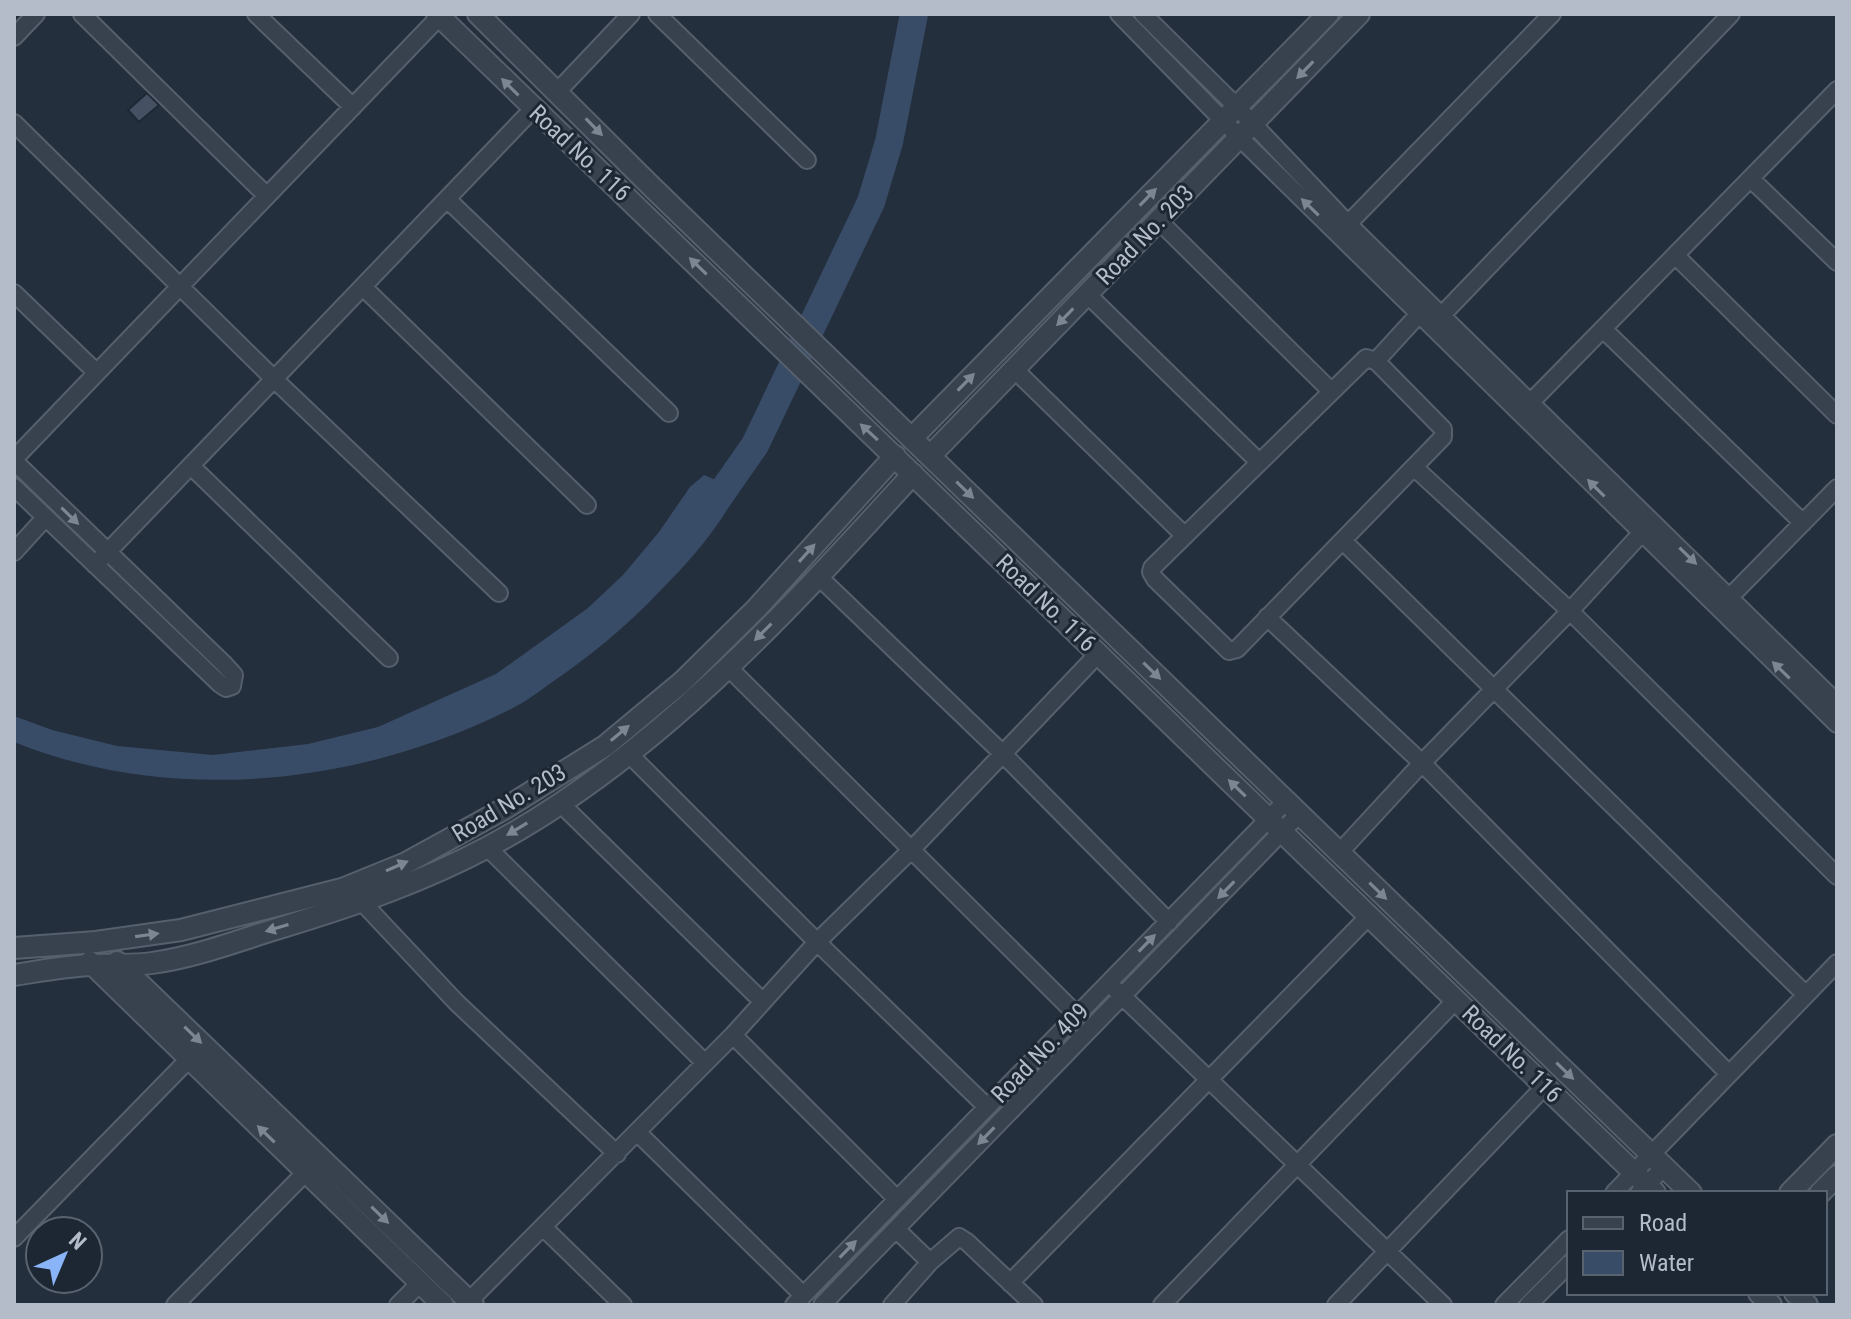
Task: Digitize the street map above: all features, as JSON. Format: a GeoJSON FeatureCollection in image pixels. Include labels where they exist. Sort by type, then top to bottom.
{"type":"FeatureCollection","features":[{"type":"Feature","properties":{"kind":"street"},"geometry":{"type":"LineString","coordinates":[[14,37],[36,14]]}},
{"type":"Feature","properties":{"kind":"street"},"geometry":{"type":"LineString","coordinates":[[82,14],[267,196]]}},
{"type":"Feature","properties":{"kind":"street"},"geometry":{"type":"LineString","coordinates":[[256,14],[353,107]]}},
{"type":"Feature","properties":{"kind":"street","name":"Road No. 116"},"geometry":{"type":"LineString","coordinates":[[478,14],[1689,1191]]}},
{"type":"Feature","properties":{"kind":"street"},"geometry":{"type":"LineString","coordinates":[[558,91],[631,14]]}},
{"type":"Feature","properties":{"kind":"street"},"geometry":{"type":"LineString","coordinates":[[657,14],[807,160]]}},
{"type":"Feature","properties":{"kind":"street"},"geometry":{"type":"LineString","coordinates":[[1119,14],[1230,113]]}},
{"type":"Feature","properties":{"kind":"street"},"geometry":{"type":"LineString","coordinates":[[1143,14],[1246,132],[1419,314],[1647,527],[1724,603],[1837,724]]}},
{"type":"Feature","properties":{"kind":"street","name":"Road No. 203"},"geometry":{"type":"LineString","coordinates":[[930,456],[1359,14]]}},
{"type":"Feature","properties":{"kind":"street"},"geometry":{"type":"LineString","coordinates":[[1348,224],[1552,14]]}},
{"type":"Feature","properties":{"kind":"street"},"geometry":{"type":"LineString","coordinates":[[1441,316],[1731,14]]}},
{"type":"Feature","properties":{"kind":"street"},"geometry":{"type":"LineString","coordinates":[[14,487],[220,684],[226,688],[232,686],[234,675],[14,460],[439,15]]}},
{"type":"Feature","properties":{"kind":"street","name":"Road No. 116"},"geometry":{"type":"LineString","coordinates":[[439,15],[1545,1086],[1644,1186]]}},
{"type":"Feature","properties":{"kind":"street","name":"Road No. 203"},"geometry":{"type":"LineString","coordinates":[[912,438],[1322,16]]}},
{"type":"Feature","properties":{"kind":"street"},"geometry":{"type":"LineString","coordinates":[[1530,403],[1751,179],[1833,102]]}},
{"type":"Feature","properties":{"kind":"street"},"geometry":{"type":"LineString","coordinates":[[95,565],[533,109]]}},
{"type":"Feature","properties":{"kind":"street"},"geometry":{"type":"LineString","coordinates":[[14,123],[179,287],[499,593]]}},
{"type":"Feature","properties":{"kind":"street"},"geometry":{"type":"LineString","coordinates":[[1246,132],[1348,224],[1530,403],[1647,527]]}},
{"type":"Feature","properties":{"kind":"street"},"geometry":{"type":"LineString","coordinates":[[1751,179],[1837,262]]}},
{"type":"Feature","properties":{"kind":"street"},"geometry":{"type":"LineString","coordinates":[[447,199],[669,413]]}},
{"type":"Feature","properties":{"kind":"street"},"geometry":{"type":"LineString","coordinates":[[1158,220],[1331,391]]}},
{"type":"Feature","properties":{"kind":"street"},"geometry":{"type":"LineString","coordinates":[[1675,255],[1837,415]]}},
{"type":"Feature","properties":{"kind":"street"},"geometry":{"type":"LineString","coordinates":[[363,287],[587,505]]}},
{"type":"Feature","properties":{"kind":"street"},"geometry":{"type":"LineString","coordinates":[[14,293],[97,373]]}},
{"type":"Feature","properties":{"kind":"street"},"geometry":{"type":"LineString","coordinates":[[1087,294],[1259,462]]}},
{"type":"Feature","properties":{"kind":"street"},"geometry":{"type":"LineString","coordinates":[[1376,361],[1419,314]]}},
{"type":"Feature","properties":{"kind":"street"},"geometry":{"type":"LineString","coordinates":[[1603,329],[1803,523]]}},
{"type":"Feature","properties":{"kind":"street"},"geometry":{"type":"LineString","coordinates":[[1366,358],[1376,361],[1445,433],[1415,468],[1237,649],[1229,651],[1155,579],[1152,568],[1366,358]]}},
{"type":"Feature","properties":{"kind":"street"},"geometry":{"type":"LineString","coordinates":[[1014,369],[1185,536]]}},
{"type":"Feature","properties":{"kind":"street","name":"Road No. 203"},"geometry":{"type":"LineString","coordinates":[[14,948],[96,942],[181,930],[342,889],[406,863],[605,746],[682,682],[756,609],[895,456]]}},
{"type":"Feature","properties":{"kind":"street"},"geometry":{"type":"LineString","coordinates":[[191,466],[389,658]]}},
{"type":"Feature","properties":{"kind":"street"},"geometry":{"type":"LineString","coordinates":[[1415,468],[1570,611],[1837,876]]}},
{"type":"Feature","properties":{"kind":"street"},"geometry":{"type":"LineString","coordinates":[[14,975],[92,965],[152,963],[174,958],[362,902],[487,847],[560,803],[628,753],[728,667],[819,577],[913,474]]}},
{"type":"Feature","properties":{"kind":"street"},"geometry":{"type":"LineString","coordinates":[[1724,603],[1837,488]]}},
{"type":"Feature","properties":{"kind":"street"},"geometry":{"type":"LineString","coordinates":[[14,552],[45,518]]}},
{"type":"Feature","properties":{"kind":"street"},"geometry":{"type":"LineString","coordinates":[[1339,853],[1647,527]]}},
{"type":"Feature","properties":{"kind":"street"},"geometry":{"type":"LineString","coordinates":[[1343,541],[1806,995]]}},
{"type":"Feature","properties":{"kind":"street"},"geometry":{"type":"LineString","coordinates":[[819,577],[1003,754],[1169,922]]}},
{"type":"Feature","properties":{"kind":"street"},"geometry":{"type":"LineString","coordinates":[[1724,603],[1837,703]]}},
{"type":"Feature","properties":{"kind":"street"},"geometry":{"type":"LineString","coordinates":[[1267,617],[1422,763],[1729,1074]]}},
{"type":"Feature","properties":{"kind":"street"},"geometry":{"type":"LineString","coordinates":[[96,942],[471,1303],[1098,654]]}},
{"type":"Feature","properties":{"kind":"street"},"geometry":{"type":"LineString","coordinates":[[728,667],[1077,1015]]}},
{"type":"Feature","properties":{"kind":"street"},"geometry":{"type":"LineString","coordinates":[[628,753],[987,1107]]}},
{"type":"Feature","properties":{"kind":"street"},"geometry":{"type":"LineString","coordinates":[[560,803],[763,1002]]}},
{"type":"Feature","properties":{"kind":"street","name":"Road No. 409"},"geometry":{"type":"LineString","coordinates":[[798,1300],[1169,922],[1293,807]]}},
{"type":"Feature","properties":{"kind":"street","name":"Road No. 409"},"geometry":{"type":"LineString","coordinates":[[822,1305],[1122,996],[1275,825]]}},
{"type":"Feature","properties":{"kind":"street"},"geometry":{"type":"LineString","coordinates":[[487,847],[704,1062]]}},
{"type":"Feature","properties":{"kind":"street"},"geometry":{"type":"LineString","coordinates":[[362,902],[456,1002],[617,1154]]}},
{"type":"Feature","properties":{"kind":"street"},"geometry":{"type":"LineString","coordinates":[[1010,1283],[1369,916]]}},
{"type":"Feature","properties":{"kind":"street"},"geometry":{"type":"LineString","coordinates":[[71,944],[443,1305]]}},
{"type":"Feature","properties":{"kind":"street"},"geometry":{"type":"LineString","coordinates":[[162,1006],[158,980],[163,969],[174,958]]}},
{"type":"Feature","properties":{"kind":"street"},"geometry":{"type":"LineString","coordinates":[[1623,1191],[1644,1186],[1658,1161],[1729,1074],[1837,963]]}},
{"type":"Feature","properties":{"kind":"street"},"geometry":{"type":"LineString","coordinates":[[1109,983],[1443,1305]]}},
{"type":"Feature","properties":{"kind":"street"},"geometry":{"type":"LineString","coordinates":[[1162,1305],[1456,1000]]}},
{"type":"Feature","properties":{"kind":"street"},"geometry":{"type":"LineString","coordinates":[[733,1035],[897,1199]]}},
{"type":"Feature","properties":{"kind":"street"},"geometry":{"type":"LineString","coordinates":[[14,1238],[189,1059]]}},
{"type":"Feature","properties":{"kind":"street"},"geometry":{"type":"LineString","coordinates":[[1336,1305],[1545,1086]]}},
{"type":"Feature","properties":{"kind":"street"},"geometry":{"type":"LineString","coordinates":[[637,1132],[798,1300]]}},
{"type":"Feature","properties":{"kind":"street"},"geometry":{"type":"LineString","coordinates":[[1792,1191],[1837,1145]]}},
{"type":"Feature","properties":{"kind":"street"},"geometry":{"type":"LineString","coordinates":[[175,1305],[306,1172]]}},
{"type":"Feature","properties":{"kind":"street"},"geometry":{"type":"LineString","coordinates":[[1822,1191],[1837,1176]]}},
{"type":"Feature","properties":{"kind":"street"},"geometry":{"type":"LineString","coordinates":[[543,1227],[623,1305]]}},
{"type":"Feature","properties":{"kind":"street"},"geometry":{"type":"LineString","coordinates":[[896,1229],[930,1262]]}},
{"type":"Feature","properties":{"kind":"street"},"geometry":{"type":"LineString","coordinates":[[892,1305],[930,1262],[959,1237],[1034,1305]]}},
{"type":"Feature","properties":{"kind":"street"},"geometry":{"type":"LineString","coordinates":[[1504,1305],[1567,1241]]}},
{"type":"Feature","properties":{"kind":"street"},"geometry":{"type":"LineString","coordinates":[[1528,1305],[1567,1266]]}},
{"type":"Feature","properties":{"kind":"street"},"geometry":{"type":"LineString","coordinates":[[398,1305],[420,1283]]}},
{"type":"Feature","properties":{"kind":"water"},"geometry":{"type":"Polygon","coordinates":[[[704,475],[718,481],[731,503],[707,539],[669,582],[620,630],[531,697],[454,734],[393,755],[331,769],[266,778],[202,780],[138,775],[75,762],[14,742],[14,716],[52,730],[117,746],[213,755],[308,744],[378,727],[496,674],[588,608],[623,575],[659,532],[690,487],[704,475]]]}},
{"type":"Feature","properties":{"kind":"building"},"geometry":{"type":"Polygon","coordinates":[[[147,93],[159,105],[139,122],[128,110],[147,93]]]}},
{"type":"Feature","properties":{"kind":"waterway"},"geometry":{"type":"LineString","coordinates":[[702,521],[755,445],[871,202],[889,142],[914,14]]}}]}
